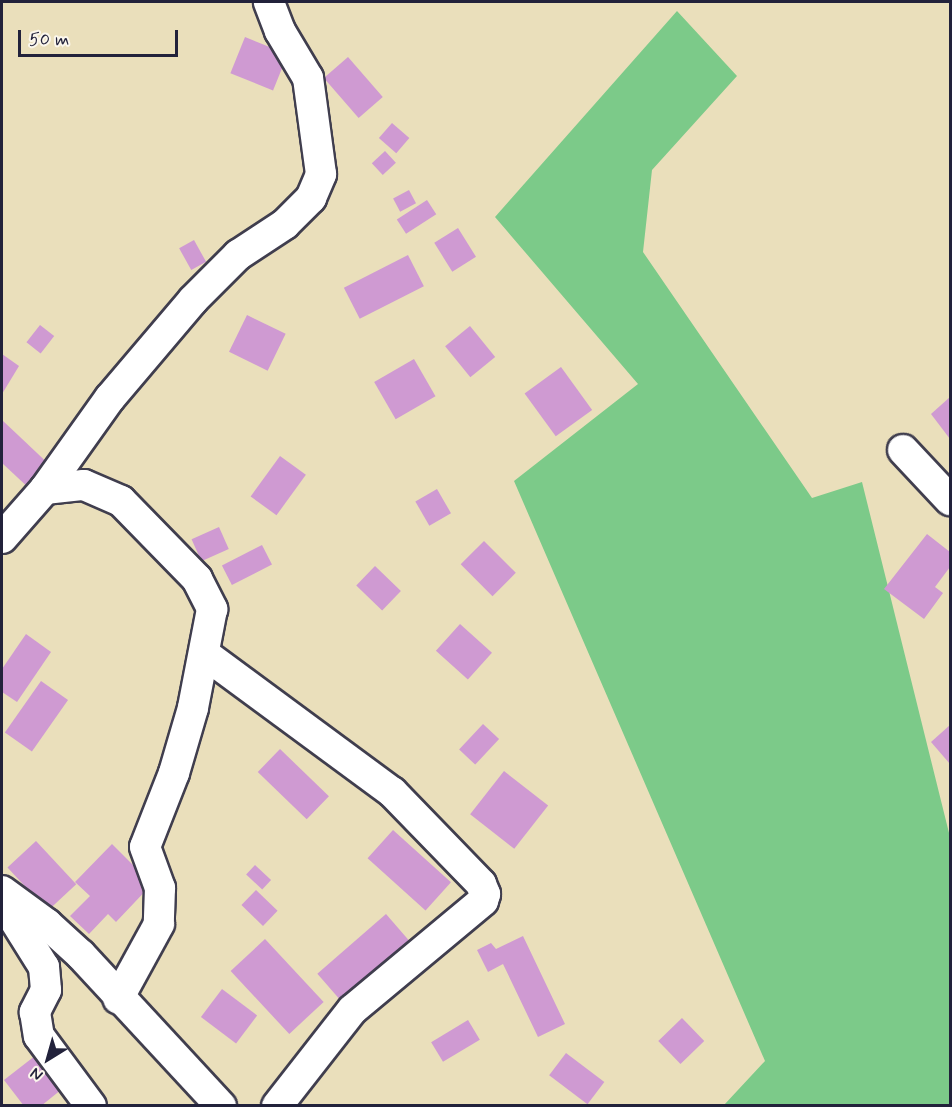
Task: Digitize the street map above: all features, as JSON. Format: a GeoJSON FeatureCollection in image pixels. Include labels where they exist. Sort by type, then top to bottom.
{"type":"FeatureCollection","features":[{"type":"Feature","properties":{"kind":"street"},"geometry":{"type":"LineString","coordinates":[[2,538],[45,489],[110,398],[193,300],[238,255],[285,224],[311,198],[321,174],[308,78],[280,31],[269,2]]}},
{"type":"Feature","properties":{"kind":"street"},"geometry":{"type":"LineString","coordinates":[[903,450],[951,500]]}},
{"type":"Feature","properties":{"kind":"street"},"geometry":{"type":"LineString","coordinates":[[45,489],[84,486],[104,491],[144,522],[197,579],[212,609],[206,655],[174,773],[145,847],[160,888],[159,924],[118,999]]}},
{"type":"Feature","properties":{"kind":"street"},"geometry":{"type":"LineString","coordinates":[[206,655],[392,792],[481,884],[485,894],[483,901],[352,1010],[277,1106]]}},
{"type":"Feature","properties":{"kind":"street"},"geometry":{"type":"LineString","coordinates":[[2,891],[47,924],[221,1106]]}},
{"type":"Feature","properties":{"kind":"street"},"geometry":{"type":"LineString","coordinates":[[2,900],[44,967],[46,990],[35,1012],[39,1036],[91,1106]]}},
{"type":"Feature","properties":{"kind":"green space"},"geometry":{"type":"Polygon","coordinates":[[[677,11],[737,76],[652,170],[643,252],[812,498],[862,482],[950,837],[950,1105],[724,1105],[765,1061],[514,481],[638,384],[495,217],[677,11]]]}},
{"type":"Feature","properties":{"kind":"building"},"geometry":{"type":"Polygon","coordinates":[[[245,37],[288,54],[273,90],[230,73],[245,37]]]}},
{"type":"Feature","properties":{"kind":"building"},"geometry":{"type":"Polygon","coordinates":[[[348,57],[383,97],[359,118],[324,78],[348,57]]]}},
{"type":"Feature","properties":{"kind":"building"},"geometry":{"type":"Polygon","coordinates":[[[392,123],[409,138],[396,153],[379,138],[392,123]]]}},
{"type":"Feature","properties":{"kind":"building"},"geometry":{"type":"Polygon","coordinates":[[[385,151],[396,163],[383,175],[372,163],[385,151]]]}},
{"type":"Feature","properties":{"kind":"building"},"geometry":{"type":"Polygon","coordinates":[[[409,190],[416,203],[400,212],[393,198],[409,190]]]}},
{"type":"Feature","properties":{"kind":"building"},"geometry":{"type":"Polygon","coordinates":[[[427,200],[436,214],[406,234],[397,220],[427,200]]]}},
{"type":"Feature","properties":{"kind":"building"},"geometry":{"type":"Polygon","coordinates":[[[458,228],[476,257],[452,272],[434,243],[458,228]]]}},
{"type":"Feature","properties":{"kind":"building"},"geometry":{"type":"Polygon","coordinates":[[[194,240],[206,262],[191,270],[179,248],[194,240]]]}},
{"type":"Feature","properties":{"kind":"building"},"geometry":{"type":"Polygon","coordinates":[[[408,255],[424,286],[360,319],[344,288],[408,255]]]}},
{"type":"Feature","properties":{"kind":"building"},"geometry":{"type":"Polygon","coordinates":[[[247,315],[286,334],[268,371],[229,352],[247,315]]]}},
{"type":"Feature","properties":{"kind":"building"},"geometry":{"type":"Polygon","coordinates":[[[40,325],[54,336],[41,353],[26,342],[40,325]]]}},
{"type":"Feature","properties":{"kind":"building"},"geometry":{"type":"Polygon","coordinates":[[[470,326],[495,357],[470,377],[445,346],[470,326]]]}},
{"type":"Feature","properties":{"kind":"building"},"geometry":{"type":"Polygon","coordinates":[[[2,354],[19,366],[2,394],[2,354]]]}},
{"type":"Feature","properties":{"kind":"building"},"geometry":{"type":"Polygon","coordinates":[[[414,359],[436,396],[396,419],[374,382],[414,359]]]}},
{"type":"Feature","properties":{"kind":"building"},"geometry":{"type":"Polygon","coordinates":[[[561,367],[592,410],[556,436],[525,393],[561,367]]]}},
{"type":"Feature","properties":{"kind":"building"},"geometry":{"type":"Polygon","coordinates":[[[950,397],[950,439],[931,414],[950,397]]]}},
{"type":"Feature","properties":{"kind":"building"},"geometry":{"type":"Polygon","coordinates":[[[2,420],[54,469],[32,491],[2,463],[2,420]]]}},
{"type":"Feature","properties":{"kind":"building"},"geometry":{"type":"Polygon","coordinates":[[[280,456],[306,475],[276,515],[251,496],[280,456]]]}},
{"type":"Feature","properties":{"kind":"building"},"geometry":{"type":"Polygon","coordinates":[[[437,489],[451,513],[429,526],[415,502],[437,489]]]}},
{"type":"Feature","properties":{"kind":"building"},"geometry":{"type":"Polygon","coordinates":[[[219,527],[229,549],[201,561],[192,539],[219,527]]]}},
{"type":"Feature","properties":{"kind":"building"},"geometry":{"type":"Polygon","coordinates":[[[927,534],[950,552],[950,567],[935,587],[943,593],[924,619],[884,589],[927,534]]]}},
{"type":"Feature","properties":{"kind":"building"},"geometry":{"type":"Polygon","coordinates":[[[484,541],[516,573],[492,596],[461,564],[484,541]]]}},
{"type":"Feature","properties":{"kind":"building"},"geometry":{"type":"Polygon","coordinates":[[[262,545],[272,565],[232,585],[222,565],[262,545]]]}},
{"type":"Feature","properties":{"kind":"building"},"geometry":{"type":"Polygon","coordinates":[[[375,566],[401,591],[382,610],[356,585],[375,566]]]}},
{"type":"Feature","properties":{"kind":"building"},"geometry":{"type":"Polygon","coordinates":[[[460,624],[492,653],[468,680],[436,651],[460,624]]]}},
{"type":"Feature","properties":{"kind":"building"},"geometry":{"type":"Polygon","coordinates":[[[26,634],[51,652],[17,702],[2,692],[2,669],[26,634]]]}},
{"type":"Feature","properties":{"kind":"building"},"geometry":{"type":"Polygon","coordinates":[[[41,681],[68,700],[32,752],[5,733],[41,681]]]}},
{"type":"Feature","properties":{"kind":"building"},"geometry":{"type":"Polygon","coordinates":[[[483,724],[499,739],[475,765],[459,750],[483,724]]]}},
{"type":"Feature","properties":{"kind":"building"},"geometry":{"type":"Polygon","coordinates":[[[950,725],[950,764],[931,742],[950,725]]]}},
{"type":"Feature","properties":{"kind":"building"},"geometry":{"type":"Polygon","coordinates":[[[280,749],[329,796],[307,819],[258,772],[280,749]]]}},
{"type":"Feature","properties":{"kind":"building"},"geometry":{"type":"Polygon","coordinates":[[[504,771],[548,805],[514,849],[470,814],[504,771]]]}},
{"type":"Feature","properties":{"kind":"building"},"geometry":{"type":"Polygon","coordinates":[[[393,830],[451,882],[426,910],[368,858],[393,830]]]}},
{"type":"Feature","properties":{"kind":"building"},"geometry":{"type":"Polygon","coordinates":[[[36,841],[76,884],[48,911],[7,868],[36,841]]]}},
{"type":"Feature","properties":{"kind":"building"},"geometry":{"type":"Polygon","coordinates":[[[112,844],[152,884],[116,922],[108,914],[89,934],[70,916],[90,896],[75,882],[112,844]]]}},
{"type":"Feature","properties":{"kind":"building"},"geometry":{"type":"Polygon","coordinates":[[[255,865],[271,880],[262,890],[246,875],[255,865]]]}},
{"type":"Feature","properties":{"kind":"building"},"geometry":{"type":"Polygon","coordinates":[[[256,890],[278,911],[263,926],[241,905],[256,890]]]}},
{"type":"Feature","properties":{"kind":"building"},"geometry":{"type":"Polygon","coordinates":[[[386,914],[409,940],[340,1000],[317,974],[386,914]]]}},
{"type":"Feature","properties":{"kind":"building"},"geometry":{"type":"Polygon","coordinates":[[[523,936],[565,1024],[538,1037],[503,964],[488,972],[477,950],[491,943],[496,949],[523,936]]]}},
{"type":"Feature","properties":{"kind":"building"},"geometry":{"type":"Polygon","coordinates":[[[265,939],[324,1002],[289,1034],[231,971],[265,939]]]}},
{"type":"Feature","properties":{"kind":"building"},"geometry":{"type":"Polygon","coordinates":[[[222,989],[257,1015],[236,1043],[201,1017],[222,989]]]}},
{"type":"Feature","properties":{"kind":"building"},"geometry":{"type":"Polygon","coordinates":[[[682,1018],[704,1041],[680,1064],[658,1041],[682,1018]]]}},
{"type":"Feature","properties":{"kind":"building"},"geometry":{"type":"Polygon","coordinates":[[[468,1020],[480,1040],[443,1062],[431,1042],[468,1020]]]}},
{"type":"Feature","properties":{"kind":"building"},"geometry":{"type":"Polygon","coordinates":[[[40,1052],[67,1085],[41,1106],[24,1106],[4,1080],[40,1052]]]}},
{"type":"Feature","properties":{"kind":"building"},"geometry":{"type":"Polygon","coordinates":[[[566,1053],[604,1082],[587,1104],[549,1075],[566,1053]]]}}]}
